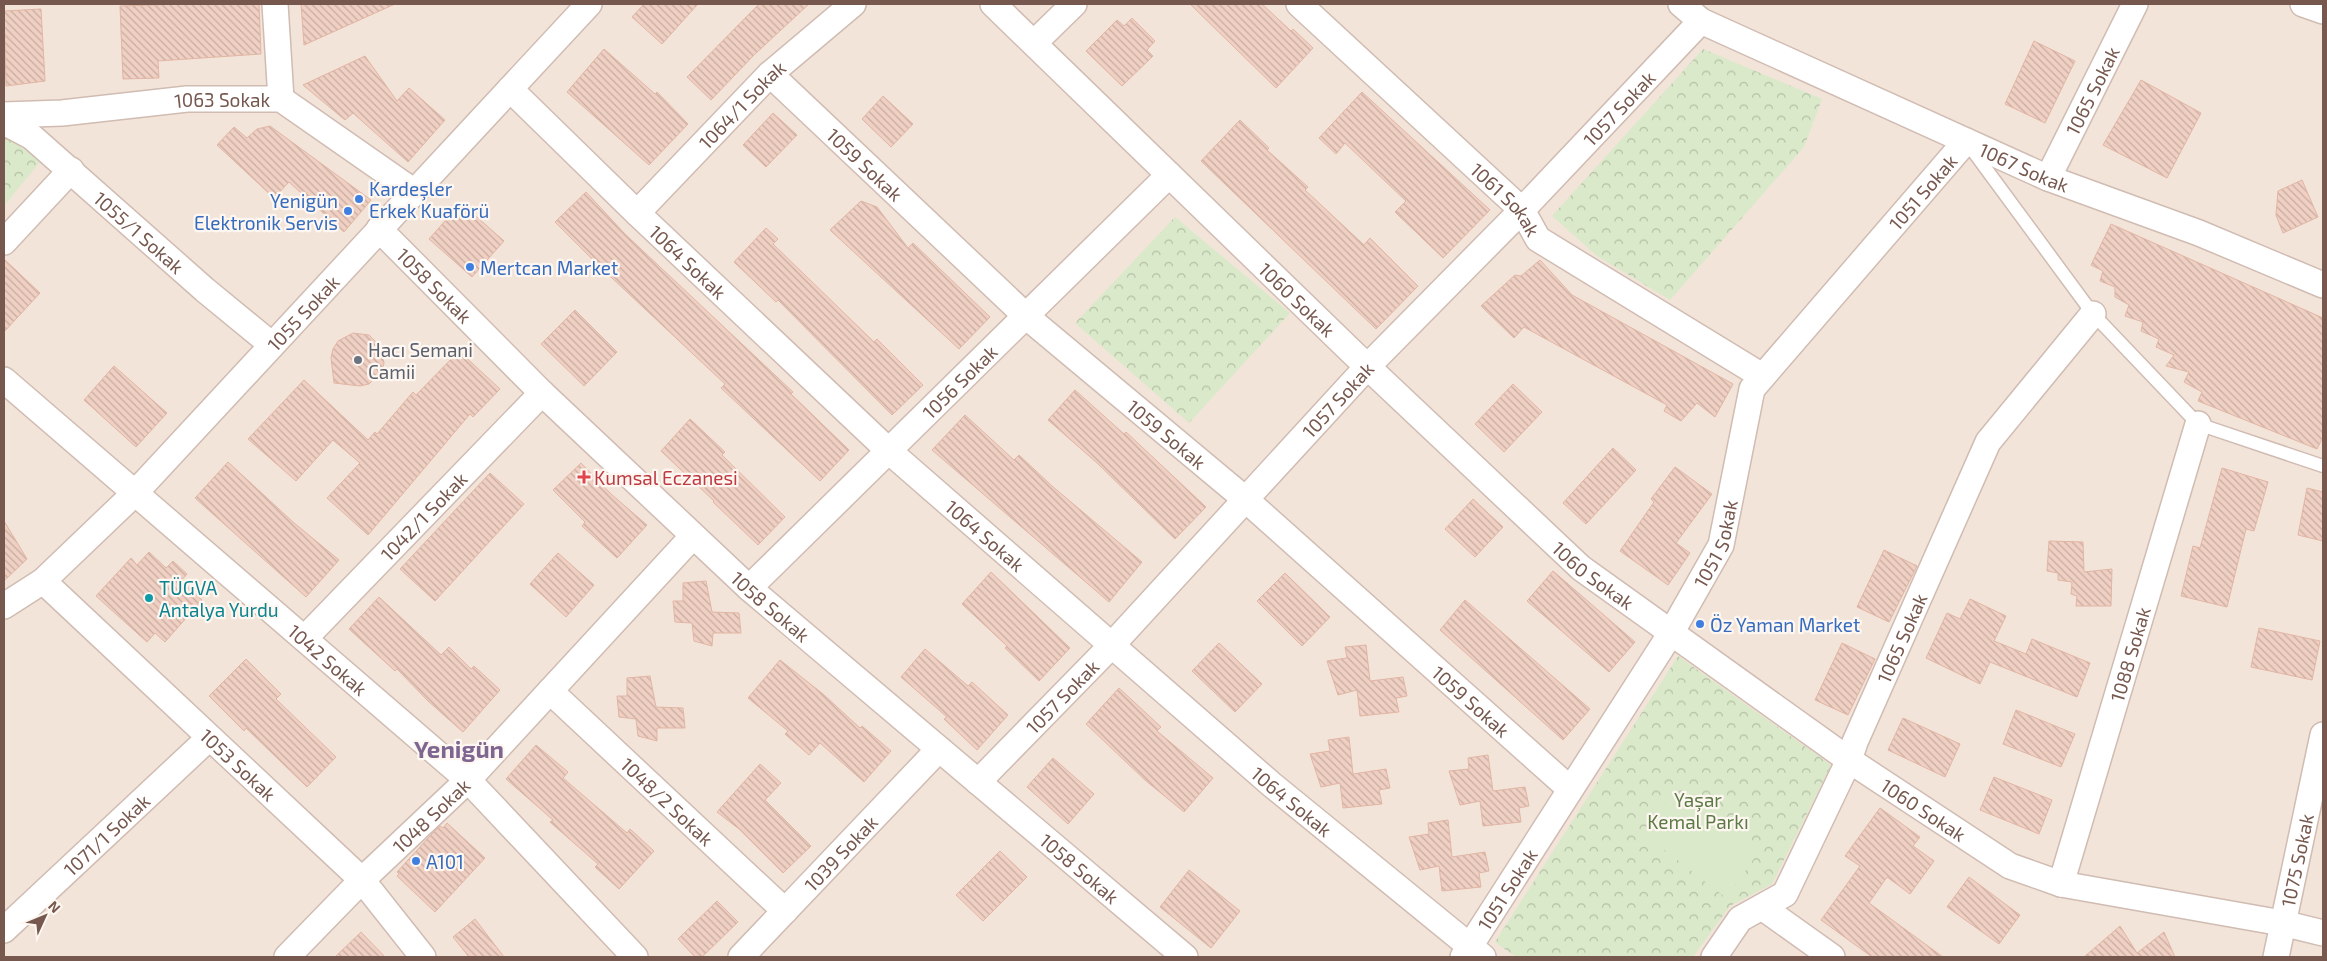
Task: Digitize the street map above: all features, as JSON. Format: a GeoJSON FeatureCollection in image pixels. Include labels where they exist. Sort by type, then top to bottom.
{"type":"FeatureCollection","features":[{"type":"Feature","properties":{"kind":"street"},"geometry":{"type":"LineString","coordinates":[[275,4],[280,100]]}},
{"type":"Feature","properties":{"kind":"street","name":"1055 Sokak"},"geometry":{"type":"LineString","coordinates":[[4,606],[43,581],[135,494],[413,191],[590,4]]}},
{"type":"Feature","properties":{"kind":"street","name":"1064/1 Sokak"},"geometry":{"type":"LineString","coordinates":[[637,213],[770,74],[853,4]]}},
{"type":"Feature","properties":{"kind":"street","name":"1060 Sokak"},"geometry":{"type":"LineString","coordinates":[[993,4],[1368,366],[1581,568],[1849,760],[2010,866],[2061,884],[2282,923],[2323,933]]}},
{"type":"Feature","properties":{"kind":"street"},"geometry":{"type":"LineString","coordinates":[[1034,44],[1074,4]]}},
{"type":"Feature","properties":{"kind":"street","name":"1061 Sokak"},"geometry":{"type":"LineString","coordinates":[[1298,4],[1522,210],[1538,239],[1762,376]]}},
{"type":"Feature","properties":{"kind":"street","name":"1067 Sokak"},"geometry":{"type":"LineString","coordinates":[[1682,4],[1701,21],[2048,178],[2199,233],[2323,285]]}},
{"type":"Feature","properties":{"kind":"street","name":"1065 Sokak"},"geometry":{"type":"LineString","coordinates":[[2048,178],[2135,4]]}},
{"type":"Feature","properties":{"kind":"street"},"geometry":{"type":"LineString","coordinates":[[2303,4],[2323,11]]}},
{"type":"Feature","properties":{"kind":"street","name":"1057 Sokak"},"geometry":{"type":"LineString","coordinates":[[978,782],[1111,646],[1368,366],[1522,210],[1701,21]]}},
{"type":"Feature","properties":{"kind":"street","name":"1059 Sokak"},"geometry":{"type":"LineString","coordinates":[[770,74],[1027,317],[1245,499],[1570,790]]}},
{"type":"Feature","properties":{"kind":"street","name":"1064 Sokak"},"geometry":{"type":"LineString","coordinates":[[510,89],[637,213],[890,452],[1111,646],[1472,954]]}},
{"type":"Feature","properties":{"kind":"street","name":"1063 Sokak"},"geometry":{"type":"LineString","coordinates":[[4,115],[62,113],[187,99],[280,100],[413,191]]}},
{"type":"Feature","properties":{"kind":"street","name":"1055/1 Sokak"},"geometry":{"type":"LineString","coordinates":[[4,122],[32,136],[205,290],[272,345]]}},
{"type":"Feature","properties":{"kind":"street","name":"1051 Sokak"},"geometry":{"type":"LineString","coordinates":[[1472,954],[1570,790],[1672,633],[1721,546],[1752,389],[1966,141]]}},
{"type":"Feature","properties":{"kind":"street"},"geometry":{"type":"LineString","coordinates":[[4,242],[71,170]]}},
{"type":"Feature","properties":{"kind":"street","name":"1056 Sokak"},"geometry":{"type":"LineString","coordinates":[[749,588],[890,452],[1169,175]]}},
{"type":"Feature","properties":{"kind":"street","name":"1058 Sokak"},"geometry":{"type":"LineString","coordinates":[[380,229],[542,393],[749,588],[1185,957]]}},
{"type":"Feature","properties":{"kind":"street","name":"1065 Sokak"},"geometry":{"type":"LineString","coordinates":[[1714,957],[1740,919],[1785,894],[1849,760],[1854,742],[1988,442],[2093,314]]}},
{"type":"Feature","properties":{"kind":"street","name":"1042 Sokak"},"geometry":{"type":"LineString","coordinates":[[4,380],[468,780],[635,957]]}},
{"type":"Feature","properties":{"kind":"street","name":"1042/1 Sokak"},"geometry":{"type":"LineString","coordinates":[[305,638],[542,393]]}},
{"type":"Feature","properties":{"kind":"street","name":"1088 Sokak"},"geometry":{"type":"LineString","coordinates":[[2061,884],[2198,424]]}},
{"type":"Feature","properties":{"kind":"street","name":"1048 Sokak"},"geometry":{"type":"LineString","coordinates":[[287,957],[362,880],[468,780],[694,536]]}},
{"type":"Feature","properties":{"kind":"street","name":"1053 Sokak"},"geometry":{"type":"LineString","coordinates":[[43,581],[362,880],[423,957]]}},
{"type":"Feature","properties":{"kind":"street","name":"1048/2 Sokak"},"geometry":{"type":"LineString","coordinates":[[550,691],[785,912]]}},
{"type":"Feature","properties":{"kind":"street","name":"1075 Sokak"},"geometry":{"type":"LineString","coordinates":[[2276,957],[2323,735]]}},
{"type":"Feature","properties":{"kind":"street","name":"1071/1 Sokak"},"geometry":{"type":"LineString","coordinates":[[4,930],[209,738]]}},
{"type":"Feature","properties":{"kind":"street","name":"1039 Sokak"},"geometry":{"type":"LineString","coordinates":[[741,957],[939,749]]}},
{"type":"Feature","properties":{"kind":"street"},"geometry":{"type":"LineString","coordinates":[[1762,907],[1832,957]]}},
{"type":"Feature","properties":{"kind":"lane"},"geometry":{"type":"LineString","coordinates":[[1966,141],[2093,314],[2198,424],[2323,466]]}},
{"type":"Feature","properties":{"kind":"shaded area"},"geometry":{"type":"Polygon","coordinates":[[[4,4],[2323,4],[2323,957],[4,957],[4,4]]]}},
{"type":"Feature","properties":{"kind":"green space"},"geometry":{"type":"Polygon","coordinates":[[[1703,49],[1822,99],[1804,147],[1670,300],[1597,256],[1552,216],[1703,49]]]}},
{"type":"Feature","properties":{"kind":"green space"},"geometry":{"type":"Polygon","coordinates":[[[4,130],[28,145],[39,163],[4,206],[4,130]]]}},
{"type":"Feature","properties":{"kind":"green space"},"geometry":{"type":"Polygon","coordinates":[[[1175,217],[1290,313],[1189,423],[1075,323],[1175,217]]]}},
{"type":"Feature","properties":{"kind":"green space","name":"Yaşar Kemal Parkı"},"geometry":{"type":"Polygon","coordinates":[[[1678,656],[1831,765],[1772,884],[1730,906],[1693,957],[1516,957],[1495,942],[1678,656]]]}},
{"type":"Feature","properties":{"kind":"green space"},"geometry":{"type":"Polygon","coordinates":[[[1673,792],[1758,853],[1726,898],[1644,834],[1673,792]]]}},
{"type":"Feature","properties":{"kind":"building"},"geometry":{"type":"Polygon","coordinates":[[[259,4],[261,54],[158,61],[159,78],[123,79],[120,6],[259,4]]]}},
{"type":"Feature","properties":{"kind":"building"},"geometry":{"type":"Polygon","coordinates":[[[301,4],[395,4],[304,45],[301,4]]]}},
{"type":"Feature","properties":{"kind":"building"},"geometry":{"type":"Polygon","coordinates":[[[644,4],[698,4],[662,44],[632,17],[644,4]]]}},
{"type":"Feature","properties":{"kind":"building"},"geometry":{"type":"Polygon","coordinates":[[[759,4],[809,4],[754,55],[711,100],[687,77],[759,4]]]}},
{"type":"Feature","properties":{"kind":"building"},"geometry":{"type":"Polygon","coordinates":[[[1190,4],[1262,4],[1313,48],[1276,88],[1190,4]]]}},
{"type":"Feature","properties":{"kind":"building"},"geometry":{"type":"Polygon","coordinates":[[[41,9],[45,81],[6,86],[4,11],[41,9]]]}},
{"type":"Feature","properties":{"kind":"building"},"geometry":{"type":"Polygon","coordinates":[[[1132,18],[1155,41],[1147,50],[1153,56],[1122,86],[1086,51],[1117,20],[1124,26],[1132,18]]]}},
{"type":"Feature","properties":{"kind":"building"},"geometry":{"type":"Polygon","coordinates":[[[2034,41],[2075,61],[2045,123],[2005,104],[2034,41]]]}},
{"type":"Feature","properties":{"kind":"building"},"geometry":{"type":"Polygon","coordinates":[[[604,49],[655,94],[657,92],[688,124],[649,165],[567,92],[604,49]]]}},
{"type":"Feature","properties":{"kind":"building"},"geometry":{"type":"Polygon","coordinates":[[[365,56],[397,101],[409,88],[445,120],[408,162],[353,113],[345,120],[303,85],[365,56]]]}},
{"type":"Feature","properties":{"kind":"building"},"geometry":{"type":"Polygon","coordinates":[[[2141,80],[2201,113],[2167,178],[2103,145],[2141,80]]]}},
{"type":"Feature","properties":{"kind":"building"},"geometry":{"type":"Polygon","coordinates":[[[1362,92],[1490,210],[1443,258],[1395,212],[1406,201],[1345,143],[1336,154],[1319,138],[1362,92]]]}},
{"type":"Feature","properties":{"kind":"building"},"geometry":{"type":"Polygon","coordinates":[[[883,96],[913,124],[891,147],[862,119],[883,96]]]}},
{"type":"Feature","properties":{"kind":"building"},"geometry":{"type":"Polygon","coordinates":[[[773,113],[797,135],[766,167],[743,145],[773,113]]]}},
{"type":"Feature","properties":{"kind":"building"},"geometry":{"type":"Polygon","coordinates":[[[1240,120],[1269,148],[1267,150],[1308,187],[1305,190],[1364,245],[1370,238],[1418,286],[1376,329],[1201,161],[1240,120]]]}},
{"type":"Feature","properties":{"kind":"building"},"geometry":{"type":"Polygon","coordinates":[[[270,126],[371,200],[344,232],[289,182],[274,198],[217,145],[234,127],[247,138],[257,129],[270,126]]]}},
{"type":"Feature","properties":{"kind":"building"},"geometry":{"type":"Polygon","coordinates":[[[2302,180],[2318,217],[2283,233],[2276,215],[2278,191],[2302,180]]]}},
{"type":"Feature","properties":{"kind":"building"},"geometry":{"type":"Polygon","coordinates":[[[586,192],[625,234],[793,392],[791,394],[849,450],[820,481],[721,388],[725,384],[555,222],[586,192]]]}},
{"type":"Feature","properties":{"kind":"building"},"geometry":{"type":"Polygon","coordinates":[[[861,201],[877,207],[908,248],[913,243],[990,317],[959,349],[830,230],[861,201]]]}},
{"type":"Feature","properties":{"kind":"building"},"geometry":{"type":"Polygon","coordinates":[[[461,203],[504,241],[472,277],[429,239],[461,203]]]}},
{"type":"Feature","properties":{"kind":"building"},"geometry":{"type":"Polygon","coordinates":[[[2111,224],[2323,318],[2323,437],[2317,449],[2198,401],[2202,392],[2184,382],[2189,372],[2166,366],[2174,355],[2156,347],[2159,339],[2141,331],[2143,322],[2125,316],[2129,305],[2115,297],[2115,287],[2100,281],[2103,271],[2091,265],[2111,224]]]}},
{"type":"Feature","properties":{"kind":"building"},"geometry":{"type":"Polygon","coordinates":[[[766,228],[778,239],[773,244],[874,342],[877,339],[923,385],[892,415],[778,300],[776,302],[734,262],[766,228]]]}},
{"type":"Feature","properties":{"kind":"building"},"geometry":{"type":"Polygon","coordinates":[[[4,259],[40,293],[4,332],[4,259]]]}},
{"type":"Feature","properties":{"kind":"building"},"geometry":{"type":"Polygon","coordinates":[[[1540,260],[1572,295],[1733,384],[1715,417],[1697,403],[1681,421],[1664,411],[1667,405],[1524,327],[1514,338],[1481,306],[1515,275],[1521,276],[1540,260]]]}},
{"type":"Feature","properties":{"kind":"building"},"geometry":{"type":"Polygon","coordinates":[[[575,310],[617,352],[584,386],[541,344],[575,310]]]}},
{"type":"Feature","properties":{"kind":"building","name":"Hacı Semani Camii"},"geometry":{"type":"Polygon","coordinates":[[[353,333],[369,335],[381,347],[384,363],[382,371],[369,384],[360,386],[334,383],[331,358],[333,349],[338,341],[353,333]]]}},
{"type":"Feature","properties":{"kind":"building"},"geometry":{"type":"Polygon","coordinates":[[[459,351],[500,389],[473,417],[470,414],[368,535],[327,498],[360,463],[333,440],[296,481],[248,439],[304,380],[368,440],[375,432],[377,434],[413,392],[416,395],[459,351]]]}},
{"type":"Feature","properties":{"kind":"building"},"geometry":{"type":"Polygon","coordinates":[[[114,366],[167,413],[136,447],[84,400],[114,366]]]}},
{"type":"Feature","properties":{"kind":"building"},"geometry":{"type":"Polygon","coordinates":[[[1513,384],[1542,412],[1504,452],[1475,424],[1513,384]]]}},
{"type":"Feature","properties":{"kind":"building"},"geometry":{"type":"Polygon","coordinates":[[[1075,390],[1124,434],[1126,432],[1206,507],[1175,539],[1097,463],[1048,420],[1075,390]]]}},
{"type":"Feature","properties":{"kind":"building"},"geometry":{"type":"Polygon","coordinates":[[[965,415],[1014,460],[1019,455],[1052,486],[1142,562],[1109,602],[932,450],[965,415]]]}},
{"type":"Feature","properties":{"kind":"building"},"geometry":{"type":"Polygon","coordinates":[[[690,419],[725,452],[722,455],[785,517],[758,545],[661,451],[690,419]]]}},
{"type":"Feature","properties":{"kind":"building"},"geometry":{"type":"Polygon","coordinates":[[[1613,448],[1636,470],[1586,524],[1563,503],[1613,448]]]}},
{"type":"Feature","properties":{"kind":"building"},"geometry":{"type":"Polygon","coordinates":[[[228,462],[293,522],[339,560],[306,597],[195,498],[228,462]]]}},
{"type":"Feature","properties":{"kind":"building"},"geometry":{"type":"Polygon","coordinates":[[[581,463],[611,494],[647,525],[617,558],[582,526],[585,522],[553,490],[581,463]]]}},
{"type":"Feature","properties":{"kind":"building"},"geometry":{"type":"Polygon","coordinates":[[[1675,467],[1712,494],[1676,543],[1690,553],[1668,585],[1620,551],[1654,502],[1651,499],[1675,467]]]}},
{"type":"Feature","properties":{"kind":"building"},"geometry":{"type":"Polygon","coordinates":[[[2222,468],[2268,482],[2254,531],[2246,529],[2227,607],[2181,596],[2193,546],[2200,548],[2222,468]]]}},
{"type":"Feature","properties":{"kind":"building"},"geometry":{"type":"Polygon","coordinates":[[[490,473],[524,504],[435,601],[400,569],[490,473]]]}},
{"type":"Feature","properties":{"kind":"building"},"geometry":{"type":"Polygon","coordinates":[[[2307,488],[2323,492],[2323,541],[2298,535],[2307,488]]]}},
{"type":"Feature","properties":{"kind":"building"},"geometry":{"type":"Polygon","coordinates":[[[1473,499],[1503,527],[1475,557],[1445,529],[1473,499]]]}},
{"type":"Feature","properties":{"kind":"building"},"geometry":{"type":"Polygon","coordinates":[[[4,521],[27,559],[4,581],[4,521]]]}},
{"type":"Feature","properties":{"kind":"building"},"geometry":{"type":"Polygon","coordinates":[[[2049,541],[2083,542],[2084,572],[2112,569],[2111,606],[2076,606],[2077,596],[2071,594],[2072,582],[2058,580],[2058,573],[2047,571],[2049,541]]]}},
{"type":"Feature","properties":{"kind":"building"},"geometry":{"type":"Polygon","coordinates":[[[1884,550],[1917,566],[1889,622],[1857,607],[1884,550]]]}},
{"type":"Feature","properties":{"kind":"building","name":"TÜGVA Antalya Yurdu"},"geometry":{"type":"Polygon","coordinates":[[[149,552],[166,568],[173,561],[187,574],[181,581],[202,600],[165,642],[155,633],[147,642],[96,596],[131,558],[137,565],[149,552]]]}},
{"type":"Feature","properties":{"kind":"building"},"geometry":{"type":"Polygon","coordinates":[[[558,553],[594,585],[566,617],[530,584],[558,553]]]}},
{"type":"Feature","properties":{"kind":"building"},"geometry":{"type":"Polygon","coordinates":[[[1553,571],[1635,642],[1609,672],[1527,601],[1553,571]]]}},
{"type":"Feature","properties":{"kind":"building"},"geometry":{"type":"Polygon","coordinates":[[[991,572],[1070,648],[1039,681],[1005,648],[1007,646],[962,604],[991,572]]]}},
{"type":"Feature","properties":{"kind":"building"},"geometry":{"type":"Polygon","coordinates":[[[1285,573],[1330,617],[1302,646],[1257,601],[1285,573]]]}},
{"type":"Feature","properties":{"kind":"building"},"geometry":{"type":"Polygon","coordinates":[[[706,581],[712,612],[739,613],[741,633],[713,633],[712,646],[694,641],[692,623],[675,622],[673,601],[683,601],[683,583],[706,581]]]}},
{"type":"Feature","properties":{"kind":"building"},"geometry":{"type":"Polygon","coordinates":[[[379,597],[441,655],[449,647],[471,669],[474,666],[500,690],[463,732],[428,701],[397,669],[395,671],[349,629],[379,597]]]}},
{"type":"Feature","properties":{"kind":"building"},"geometry":{"type":"Polygon","coordinates":[[[1970,599],[2006,616],[1994,641],[2026,654],[2032,639],[2090,663],[2077,697],[1990,662],[1980,684],[1926,658],[1947,613],[1960,619],[1970,599]]]}},
{"type":"Feature","properties":{"kind":"building"},"geometry":{"type":"Polygon","coordinates":[[[1465,600],[1590,709],[1563,740],[1440,630],[1465,600]]]}},
{"type":"Feature","properties":{"kind":"building"},"geometry":{"type":"Polygon","coordinates":[[[2259,628],[2320,641],[2312,680],[2251,667],[2259,628]]]}},
{"type":"Feature","properties":{"kind":"building"},"geometry":{"type":"Polygon","coordinates":[[[1219,643],[1262,684],[1235,712],[1192,671],[1219,643]]]}},
{"type":"Feature","properties":{"kind":"building"},"geometry":{"type":"Polygon","coordinates":[[[1842,643],[1875,659],[1848,715],[1815,700],[1842,643]]]}},
{"type":"Feature","properties":{"kind":"building"},"geometry":{"type":"Polygon","coordinates":[[[1366,645],[1370,681],[1403,677],[1407,696],[1396,698],[1399,712],[1360,716],[1357,690],[1338,695],[1327,661],[1347,658],[1345,647],[1366,645]]]}},
{"type":"Feature","properties":{"kind":"building"},"geometry":{"type":"Polygon","coordinates":[[[925,649],[968,686],[972,682],[1008,715],[977,750],[944,719],[947,717],[901,677],[925,649]]]}},
{"type":"Feature","properties":{"kind":"building"},"geometry":{"type":"Polygon","coordinates":[[[246,659],[281,694],[276,699],[336,757],[307,787],[246,728],[244,731],[209,696],[246,659]]]}},
{"type":"Feature","properties":{"kind":"building"},"geometry":{"type":"Polygon","coordinates":[[[780,660],[823,694],[860,728],[862,726],[891,751],[864,782],[820,743],[809,755],[785,734],[788,731],[748,698],[780,660]]]}},
{"type":"Feature","properties":{"kind":"building"},"geometry":{"type":"Polygon","coordinates":[[[650,676],[656,707],[683,708],[685,728],[657,728],[657,741],[638,736],[636,719],[619,717],[617,696],[627,696],[627,678],[650,676]]]}},
{"type":"Feature","properties":{"kind":"building"},"geometry":{"type":"Polygon","coordinates":[[[1119,688],[1161,727],[1157,731],[1213,778],[1184,812],[1145,780],[1086,724],[1119,688]]]}},
{"type":"Feature","properties":{"kind":"building"},"geometry":{"type":"Polygon","coordinates":[[[2016,710],[2075,734],[2061,767],[2003,744],[2016,710]]]}},
{"type":"Feature","properties":{"kind":"building"},"geometry":{"type":"Polygon","coordinates":[[[1903,718],[1960,744],[1945,777],[1888,750],[1903,718]]]}},
{"type":"Feature","properties":{"kind":"building"},"geometry":{"type":"Polygon","coordinates":[[[1349,737],[1353,774],[1386,769],[1390,788],[1379,790],[1382,804],[1343,808],[1340,783],[1321,787],[1310,754],[1330,751],[1328,740],[1349,737]]]}},
{"type":"Feature","properties":{"kind":"building"},"geometry":{"type":"Polygon","coordinates":[[[536,745],[568,772],[563,778],[627,833],[630,829],[654,851],[619,889],[595,867],[598,864],[550,822],[553,820],[506,779],[536,745]]]}},
{"type":"Feature","properties":{"kind":"building"},"geometry":{"type":"Polygon","coordinates":[[[1488,755],[1493,791],[1525,787],[1529,806],[1519,808],[1521,822],[1483,826],[1480,801],[1460,805],[1449,771],[1469,769],[1468,758],[1488,755]]]}},
{"type":"Feature","properties":{"kind":"building"},"geometry":{"type":"Polygon","coordinates":[[[1053,758],[1094,794],[1068,824],[1027,787],[1053,758]]]}},
{"type":"Feature","properties":{"kind":"building"},"geometry":{"type":"Polygon","coordinates":[[[760,764],[781,783],[765,800],[811,846],[783,873],[739,829],[717,812],[760,764]]]}},
{"type":"Feature","properties":{"kind":"building"},"geometry":{"type":"Polygon","coordinates":[[[1994,777],[2052,800],[2039,834],[1980,810],[1994,777]]]}},
{"type":"Feature","properties":{"kind":"building"},"geometry":{"type":"Polygon","coordinates":[[[1880,808],[1920,837],[1913,846],[1934,861],[1910,894],[1887,877],[1869,903],[1943,957],[1872,957],[1821,920],[1860,866],[1845,856],[1880,808]]]}},
{"type":"Feature","properties":{"kind":"building"},"geometry":{"type":"Polygon","coordinates":[[[1448,820],[1452,857],[1485,852],[1489,871],[1479,873],[1481,887],[1442,891],[1439,866],[1420,870],[1409,837],[1429,834],[1428,823],[1448,820]]]}},
{"type":"Feature","properties":{"kind":"building"},"geometry":{"type":"Polygon","coordinates":[[[447,823],[485,858],[435,912],[397,876],[399,874],[397,872],[440,826],[443,828],[447,823]]]}},
{"type":"Feature","properties":{"kind":"building"},"geometry":{"type":"Polygon","coordinates":[[[1000,851],[1027,877],[983,921],[956,895],[1000,851]]]}},
{"type":"Feature","properties":{"kind":"building"},"geometry":{"type":"Polygon","coordinates":[[[1189,870],[1240,911],[1211,948],[1160,907],[1189,870]]]}},
{"type":"Feature","properties":{"kind":"building"},"geometry":{"type":"Polygon","coordinates":[[[1969,877],[2020,915],[1999,944],[1947,907],[1969,877]]]}},
{"type":"Feature","properties":{"kind":"building"},"geometry":{"type":"Polygon","coordinates":[[[717,901],[738,922],[702,957],[695,957],[678,939],[717,901]]]}},
{"type":"Feature","properties":{"kind":"building"},"geometry":{"type":"Polygon","coordinates":[[[475,919],[504,957],[469,957],[453,937],[475,919]]]}},
{"type":"Feature","properties":{"kind":"building"},"geometry":{"type":"Polygon","coordinates":[[[2120,926],[2137,953],[2164,932],[2175,957],[2084,957],[2120,926]]]}},
{"type":"Feature","properties":{"kind":"building"},"geometry":{"type":"Polygon","coordinates":[[[361,932],[385,957],[335,957],[361,932]]]}},
{"type":"Feature","properties":{"kind":"place","name":"Kardeşler Erkek Kuaförü"},"geometry":{"type":"Point","coordinates":[359,199]}},
{"type":"Feature","properties":{"kind":"place","name":"Yenigün Elektronik Servis"},"geometry":{"type":"Point","coordinates":[348,211]}},
{"type":"Feature","properties":{"kind":"place","name":"Mertcan Market"},"geometry":{"type":"Point","coordinates":[470,267]}},
{"type":"Feature","properties":{"kind":"place","name":"Hacı Semani Camii"},"geometry":{"type":"Point","coordinates":[358,360]}},
{"type":"Feature","properties":{"kind":"place","name":"Kumsal Eczanesi"},"geometry":{"type":"Point","coordinates":[584,477]}},
{"type":"Feature","properties":{"kind":"place","name":"TÜGVA Antalya Yurdu"},"geometry":{"type":"Point","coordinates":[149,598]}},
{"type":"Feature","properties":{"kind":"place","name":"Öz Yaman Market"},"geometry":{"type":"Point","coordinates":[1700,624]}},
{"type":"Feature","properties":{"kind":"place","name":"A101"},"geometry":{"type":"Point","coordinates":[416,861]}},
{"type":"Feature","properties":{"kind":"district","name":"Yenigün"},"geometry":{"type":"Point","coordinates":[459,748]}}]}
